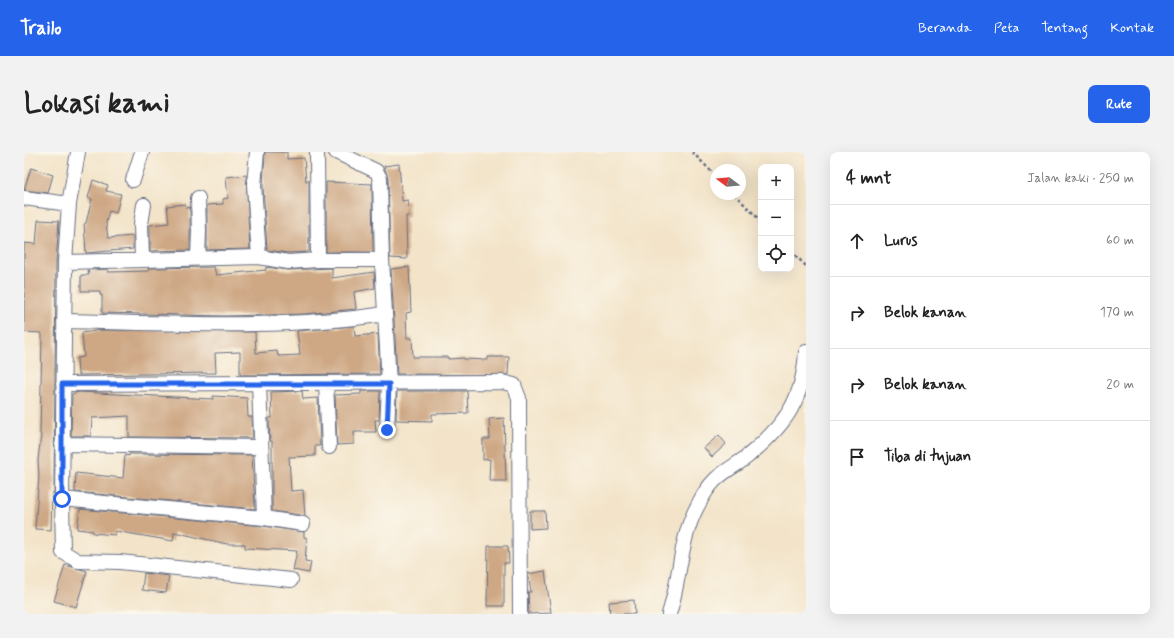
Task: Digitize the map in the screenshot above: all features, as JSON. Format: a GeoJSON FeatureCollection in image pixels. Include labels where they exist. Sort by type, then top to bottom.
{"type":"FeatureCollection","features":[{"type":"Feature","properties":{"kind":"street"},"geometry":{"type":"LineString","coordinates":[[78,152],[69,204],[64,262],[62,384],[63,552],[78,560],[120,562],[291,580]]}},
{"type":"Feature","properties":{"kind":"street"},"geometry":{"type":"LineString","coordinates":[[133,180],[142,152]]}},
{"type":"Feature","properties":{"kind":"street"},"geometry":{"type":"LineString","coordinates":[[257,152],[254,185],[259,257]]}},
{"type":"Feature","properties":{"kind":"street"},"geometry":{"type":"LineString","coordinates":[[317,152],[318,260]]}},
{"type":"Feature","properties":{"kind":"street"},"geometry":{"type":"LineString","coordinates":[[336,152],[379,174],[389,384],[387,430]]}},
{"type":"Feature","properties":{"kind":"street"},"geometry":{"type":"LineString","coordinates":[[24,198],[69,204]]}},
{"type":"Feature","properties":{"kind":"street"},"geometry":{"type":"LineString","coordinates":[[198,198],[198,258]]}},
{"type":"Feature","properties":{"kind":"street"},"geometry":{"type":"LineString","coordinates":[[142,259],[141,224],[144,205]]}},
{"type":"Feature","properties":{"kind":"street"},"geometry":{"type":"LineString","coordinates":[[64,262],[259,257],[288,262],[318,260],[382,260]]}},
{"type":"Feature","properties":{"kind":"street"},"geometry":{"type":"LineString","coordinates":[[64,321],[243,323],[348,320],[385,314]]}},
{"type":"Feature","properties":{"kind":"street"},"geometry":{"type":"LineString","coordinates":[[669,614],[685,535],[698,505],[714,481],[750,455],[787,417],[798,396],[805,368],[806,352]]}},
{"type":"Feature","properties":{"kind":"street"},"geometry":{"type":"LineString","coordinates":[[62,384],[389,384],[502,382],[514,385],[519,398],[520,614]]}},
{"type":"Feature","properties":{"kind":"street"},"geometry":{"type":"LineString","coordinates":[[259,383],[264,518]]}},
{"type":"Feature","properties":{"kind":"street"},"geometry":{"type":"LineString","coordinates":[[326,383],[329,447]]}},
{"type":"Feature","properties":{"kind":"street"},"geometry":{"type":"LineString","coordinates":[[62,444],[262,446]]}},
{"type":"Feature","properties":{"kind":"street"},"geometry":{"type":"LineString","coordinates":[[62,499],[264,518],[303,524]]}},
{"type":"Feature","properties":{"kind":"path"},"geometry":{"type":"LineString","coordinates":[[692,152],[710,170]]}},
{"type":"Feature","properties":{"kind":"path"},"geometry":{"type":"LineString","coordinates":[[740,200],[758,218]]}},
{"type":"Feature","properties":{"kind":"path"},"geometry":{"type":"LineString","coordinates":[[794,254],[806,266]]}},
{"type":"Feature","properties":{"kind":"building"},"geometry":{"type":"Polygon","coordinates":[[[265,152],[287,152],[287,159],[304,158],[306,181],[309,181],[309,252],[288,253],[267,250],[263,185],[265,152]]]}},
{"type":"Feature","properties":{"kind":"building"},"geometry":{"type":"Polygon","coordinates":[[[399,164],[402,201],[408,200],[409,216],[406,216],[407,259],[390,258],[388,178],[384,166],[399,164]]]}},
{"type":"Feature","properties":{"kind":"building"},"geometry":{"type":"Polygon","coordinates":[[[31,168],[53,175],[48,193],[24,190],[31,168]]]}},
{"type":"Feature","properties":{"kind":"building"},"geometry":{"type":"Polygon","coordinates":[[[246,175],[250,249],[207,250],[207,205],[223,204],[223,199],[228,198],[226,177],[246,175]]]}},
{"type":"Feature","properties":{"kind":"building"},"geometry":{"type":"Polygon","coordinates":[[[93,180],[108,185],[106,191],[121,194],[116,213],[109,211],[106,223],[108,238],[133,236],[133,249],[86,253],[84,224],[86,223],[92,199],[88,198],[93,180]]]}},
{"type":"Feature","properties":{"kind":"building"},"geometry":{"type":"Polygon","coordinates":[[[326,182],[372,184],[373,252],[326,252],[326,182]]]}},
{"type":"Feature","properties":{"kind":"building"},"geometry":{"type":"Polygon","coordinates":[[[185,204],[186,208],[190,207],[190,250],[150,251],[150,225],[169,223],[167,206],[185,204]]]}},
{"type":"Feature","properties":{"kind":"building"},"geometry":{"type":"Polygon","coordinates":[[[38,220],[59,221],[56,262],[54,493],[52,493],[51,530],[35,529],[39,475],[38,460],[41,435],[42,335],[41,333],[24,332],[24,243],[36,244],[38,220]]]}},
{"type":"Feature","properties":{"kind":"building"},"geometry":{"type":"Polygon","coordinates":[[[214,267],[216,275],[266,270],[266,267],[288,270],[332,268],[332,278],[374,272],[375,288],[354,292],[356,309],[305,314],[225,316],[102,313],[102,295],[100,295],[100,291],[81,291],[81,275],[89,275],[88,270],[108,269],[108,272],[149,271],[148,268],[214,267]]]}},
{"type":"Feature","properties":{"kind":"building"},"geometry":{"type":"Polygon","coordinates":[[[409,267],[411,312],[406,313],[407,338],[412,338],[413,357],[448,357],[448,359],[464,358],[488,360],[488,357],[509,357],[508,375],[397,374],[391,269],[409,267]]]}},
{"type":"Feature","properties":{"kind":"building"},"geometry":{"type":"Polygon","coordinates":[[[354,326],[355,336],[378,334],[380,374],[240,375],[240,352],[215,353],[216,373],[78,375],[77,358],[84,357],[82,333],[101,330],[255,332],[256,353],[277,351],[278,356],[300,355],[297,331],[354,326]]]}},
{"type":"Feature","properties":{"kind":"building"},"geometry":{"type":"Polygon","coordinates":[[[302,391],[303,399],[318,398],[320,446],[315,446],[315,456],[289,457],[291,491],[303,490],[305,516],[272,511],[272,441],[270,441],[269,418],[272,418],[271,392],[302,391]]]}},
{"type":"Feature","properties":{"kind":"building"},"geometry":{"type":"Polygon","coordinates":[[[361,391],[380,391],[379,420],[375,420],[376,432],[354,432],[354,444],[337,445],[335,395],[361,394],[361,391]]]}},
{"type":"Feature","properties":{"kind":"building"},"geometry":{"type":"Polygon","coordinates":[[[397,391],[467,391],[468,413],[432,414],[432,421],[396,420],[397,391]]]}},
{"type":"Feature","properties":{"kind":"building"},"geometry":{"type":"Polygon","coordinates":[[[79,392],[213,399],[213,396],[247,398],[248,417],[252,417],[253,438],[129,437],[129,416],[92,418],[91,436],[71,436],[72,394],[79,392]]]}},
{"type":"Feature","properties":{"kind":"building"},"geometry":{"type":"Polygon","coordinates":[[[504,418],[506,481],[489,481],[490,459],[483,460],[483,439],[490,439],[489,419],[504,418]]]}},
{"type":"Feature","properties":{"kind":"building"},"geometry":{"type":"Polygon","coordinates":[[[719,435],[726,444],[712,457],[704,448],[719,435]]]}},
{"type":"Feature","properties":{"kind":"building"},"geometry":{"type":"Polygon","coordinates":[[[129,454],[252,455],[255,509],[75,492],[76,473],[123,478],[125,455],[129,456],[129,454]]]}},
{"type":"Feature","properties":{"kind":"building"},"geometry":{"type":"Polygon","coordinates":[[[80,509],[263,526],[304,532],[304,537],[307,538],[305,561],[311,562],[309,573],[293,570],[297,551],[245,548],[245,544],[227,544],[174,532],[173,541],[115,531],[115,535],[93,533],[93,531],[77,529],[80,509]]]}},
{"type":"Feature","properties":{"kind":"building"},"geometry":{"type":"Polygon","coordinates":[[[530,511],[545,511],[546,528],[530,529],[530,511]]]}},
{"type":"Feature","properties":{"kind":"building"},"geometry":{"type":"Polygon","coordinates":[[[488,546],[508,546],[509,563],[504,563],[504,606],[487,606],[488,546]]]}},
{"type":"Feature","properties":{"kind":"building"},"geometry":{"type":"Polygon","coordinates":[[[65,565],[87,571],[76,607],[54,601],[65,565]]]}},
{"type":"Feature","properties":{"kind":"building"},"geometry":{"type":"Polygon","coordinates":[[[545,571],[551,613],[529,614],[528,592],[531,592],[528,574],[545,571]]]}},
{"type":"Feature","properties":{"kind":"building"},"geometry":{"type":"Polygon","coordinates":[[[144,573],[169,576],[166,593],[142,590],[144,573]]]}},
{"type":"Feature","properties":{"kind":"building"},"geometry":{"type":"Polygon","coordinates":[[[634,600],[635,614],[610,614],[609,602],[634,600]]]}},
{"type":"Feature","properties":{"kind":"route"},"geometry":{"type":"LineString","coordinates":[[62,499],[62,384],[389,384],[387,430]]}}]}
